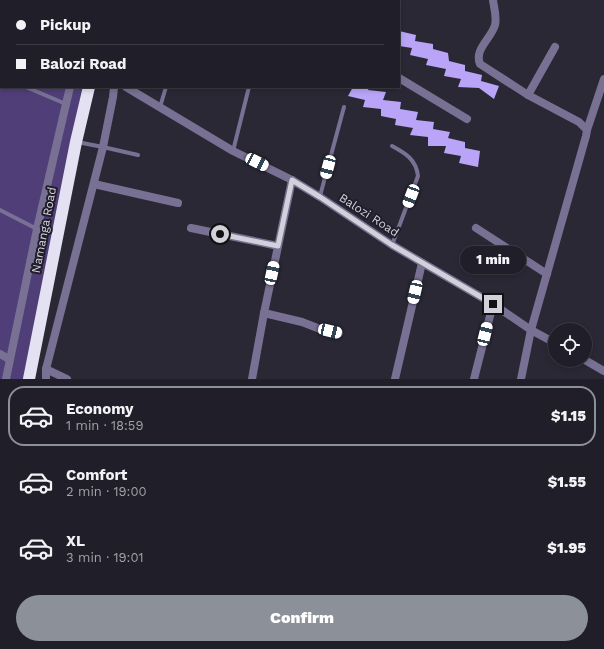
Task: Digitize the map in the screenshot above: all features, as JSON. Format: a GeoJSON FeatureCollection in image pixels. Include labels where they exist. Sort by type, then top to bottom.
{"type":"FeatureCollection","features":[{"type":"Feature","properties":{"kind":"highway","name":"Namanga Road"},"geometry":{"type":"LineString","coordinates":[[29,379],[76,142],[89,88]]}},
{"type":"Feature","properties":{"kind":"street"},"geometry":{"type":"LineString","coordinates":[[493,0],[496,23],[479,53],[478,59],[480,64],[528,95],[579,122],[587,130]]}},
{"type":"Feature","properties":{"kind":"street"},"geometry":{"type":"LineString","coordinates":[[528,95],[555,47]]}},
{"type":"Feature","properties":{"kind":"street"},"geometry":{"type":"LineString","coordinates":[[400,79],[467,119]]}},
{"type":"Feature","properties":{"kind":"street"},"geometry":{"type":"LineString","coordinates":[[521,379],[531,330],[587,130],[604,79]]}},
{"type":"Feature","properties":{"kind":"street"},"geometry":{"type":"LineString","coordinates":[[6,379],[37,230],[70,88]]}},
{"type":"Feature","properties":{"kind":"street"},"geometry":{"type":"LineString","coordinates":[[46,379],[46,369],[103,147],[114,88]]}},
{"type":"Feature","properties":{"kind":"street","name":"Balozi Road"},"geometry":{"type":"LineString","coordinates":[[128,88],[233,151],[292,180],[392,245],[493,304],[531,330],[548,339]]}},
{"type":"Feature","properties":{"kind":"street"},"geometry":{"type":"LineString","coordinates":[[254,378],[264,313],[292,180]]}},
{"type":"Feature","properties":{"kind":"street"},"geometry":{"type":"LineString","coordinates":[[94,184],[178,203]]}},
{"type":"Feature","properties":{"kind":"street"},"geometry":{"type":"LineString","coordinates":[[191,228],[278,246]]}},
{"type":"Feature","properties":{"kind":"street"},"geometry":{"type":"LineString","coordinates":[[476,228],[547,274]]}},
{"type":"Feature","properties":{"kind":"street"},"geometry":{"type":"LineString","coordinates":[[395,379],[422,263]]}},
{"type":"Feature","properties":{"kind":"street"},"geometry":{"type":"LineString","coordinates":[[474,379],[493,304]]}},
{"type":"Feature","properties":{"kind":"street"},"geometry":{"type":"LineString","coordinates":[[264,313],[339,333]]}},
{"type":"Feature","properties":{"kind":"street"},"geometry":{"type":"LineString","coordinates":[[0,354],[9,359]]}},
{"type":"Feature","properties":{"kind":"street"},"geometry":{"type":"LineString","coordinates":[[592,364],[604,371]]}},
{"type":"Feature","properties":{"kind":"street"},"geometry":{"type":"LineString","coordinates":[[46,369],[67,379]]}},
{"type":"Feature","properties":{"kind":"lane"},"geometry":{"type":"LineString","coordinates":[[28,88],[66,104]]}},
{"type":"Feature","properties":{"kind":"lane"},"geometry":{"type":"LineString","coordinates":[[160,107],[166,88]]}},
{"type":"Feature","properties":{"kind":"lane"},"geometry":{"type":"LineString","coordinates":[[233,151],[249,88]]}},
{"type":"Feature","properties":{"kind":"lane"},"geometry":{"type":"LineString","coordinates":[[320,197],[344,107]]}},
{"type":"Feature","properties":{"kind":"lane"},"geometry":{"type":"LineString","coordinates":[[76,142],[138,155]]}},
{"type":"Feature","properties":{"kind":"lane"},"geometry":{"type":"LineString","coordinates":[[392,146],[408,155],[418,167],[418,176],[392,245]]}},
{"type":"Feature","properties":{"kind":"lane"},"geometry":{"type":"LineString","coordinates":[[0,210],[37,230]]}},
{"type":"Feature","properties":{"kind":"shaded area"},"geometry":{"type":"Polygon","coordinates":[[[0,88],[89,88],[25,379],[0,379],[0,88]]]}},
{"type":"Feature","properties":{"kind":"building"},"geometry":{"type":"Polygon","coordinates":[[[400,31],[416,35],[415,41],[433,44],[433,49],[448,53],[449,61],[465,65],[465,71],[482,75],[481,81],[499,86],[494,99],[479,88],[458,87],[461,79],[444,76],[446,69],[426,65],[428,59],[410,55],[412,48],[400,46],[400,31]]]}},
{"type":"Feature","properties":{"kind":"building"},"geometry":{"type":"Polygon","coordinates":[[[352,88],[369,88],[368,90],[386,92],[383,100],[401,102],[400,109],[418,112],[416,120],[434,122],[433,129],[450,132],[448,138],[465,142],[465,148],[480,151],[478,167],[459,163],[461,156],[444,153],[446,146],[428,146],[428,137],[410,135],[413,128],[395,125],[396,119],[381,116],[381,109],[363,107],[365,100],[348,96],[352,88]]]}},
{"type":"Feature","properties":{"kind":"route"},"geometry":{"type":"LineString","coordinates":[[220,234],[278,246],[292,180],[392,245],[493,304]]}}]}
